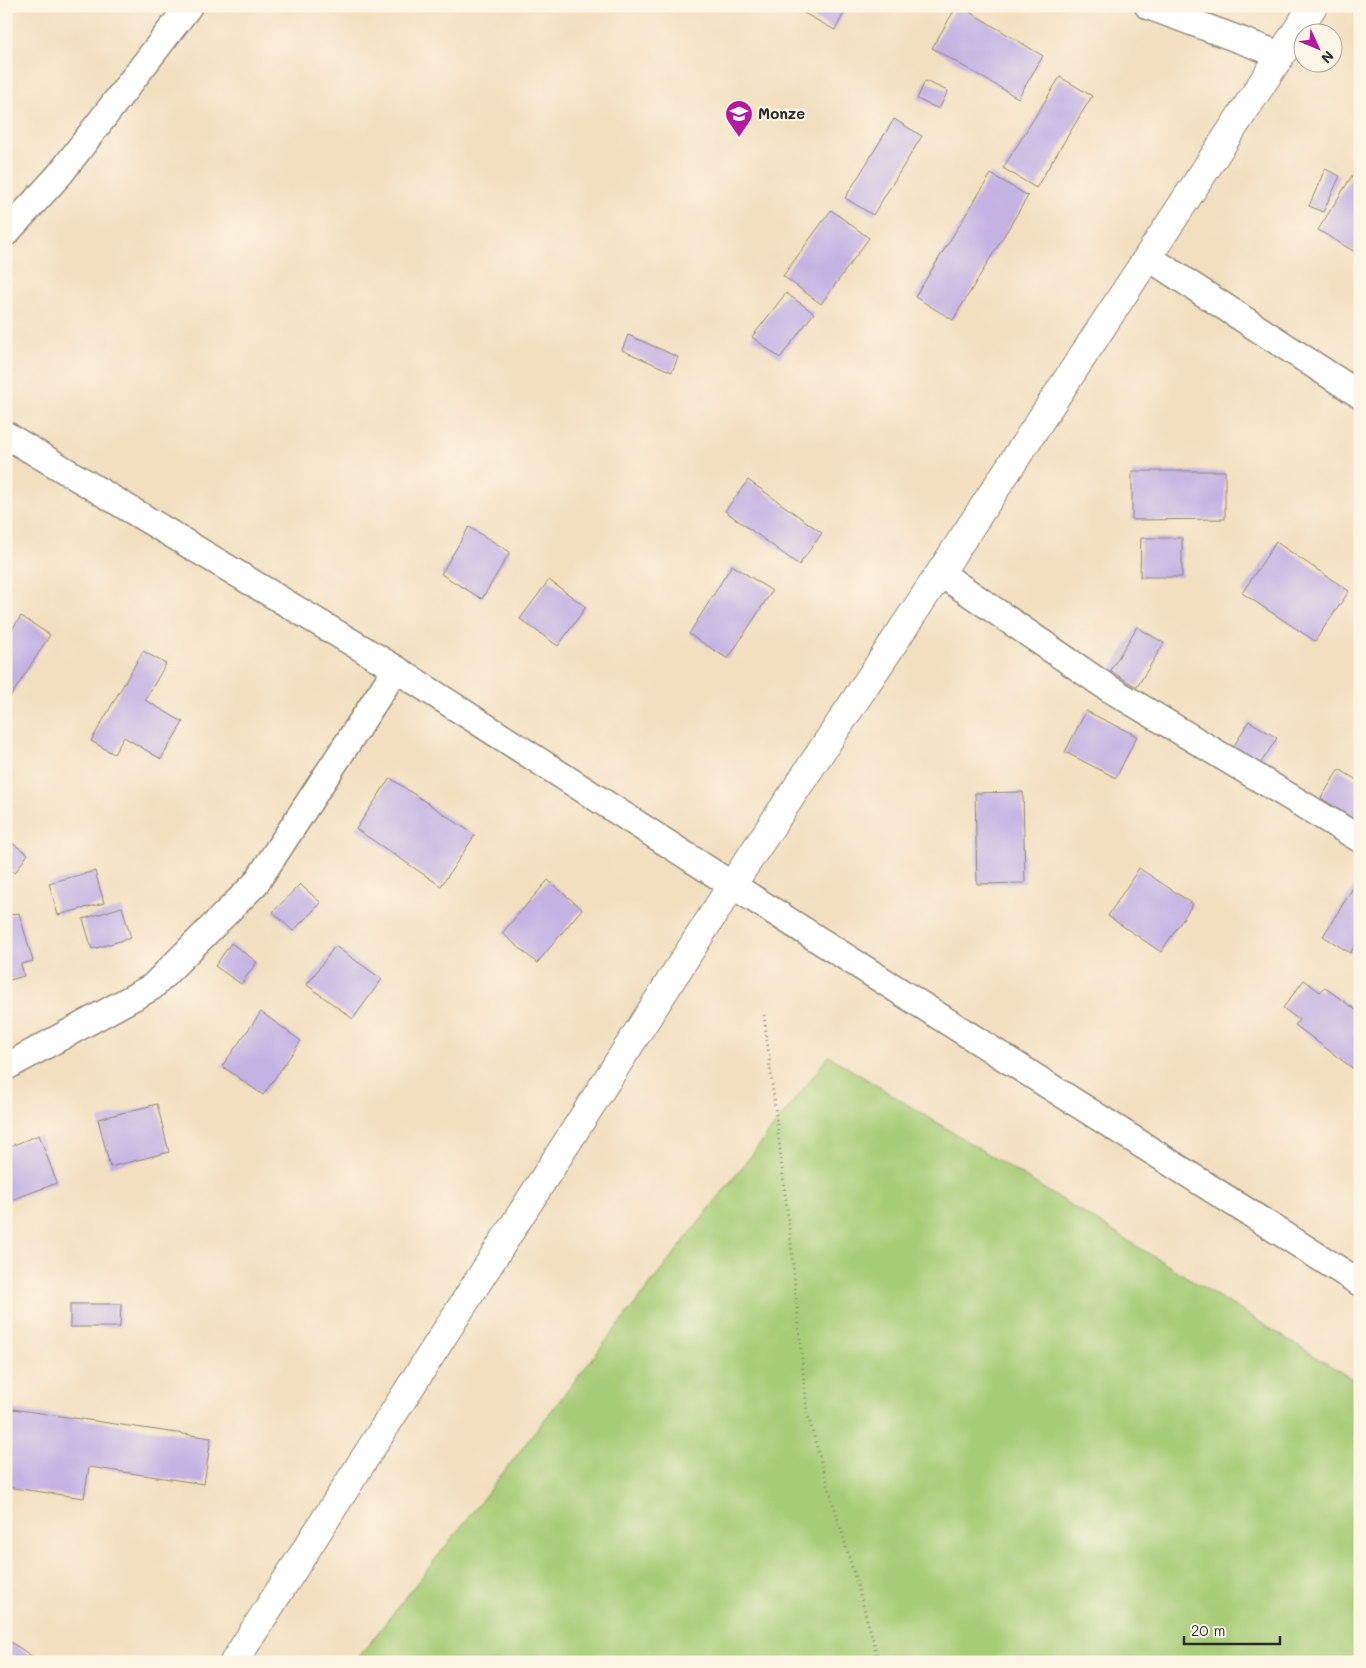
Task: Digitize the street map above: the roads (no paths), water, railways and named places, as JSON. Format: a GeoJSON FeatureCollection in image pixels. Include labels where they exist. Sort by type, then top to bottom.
{"type":"FeatureCollection","features":[{"type":"Feature","properties":{"kind":"street"},"geometry":{"type":"LineString","coordinates":[[6,233],[60,174],[189,6]]}},
{"type":"Feature","properties":{"kind":"street"},"geometry":{"type":"LineString","coordinates":[[1148,6],[1281,55]]}},
{"type":"Feature","properties":{"kind":"street"},"geometry":{"type":"LineString","coordinates":[[234,1662],[732,885],[1313,6]]}},
{"type":"Feature","properties":{"kind":"street"},"geometry":{"type":"LineString","coordinates":[[1148,257],[1360,395]]}},
{"type":"Feature","properties":{"kind":"street"},"geometry":{"type":"LineString","coordinates":[[6,436],[396,669],[732,885],[1360,1283]]}},
{"type":"Feature","properties":{"kind":"street"},"geometry":{"type":"LineString","coordinates":[[940,573],[1105,686],[1360,840]]}},
{"type":"Feature","properties":{"kind":"street"},"geometry":{"type":"LineString","coordinates":[[6,1067],[152,988],[256,883],[396,669]]}},
{"type":"Feature","properties":{"kind":"place","name":"Monze"},"geometry":{"type":"Point","coordinates":[739,138]}}]}
